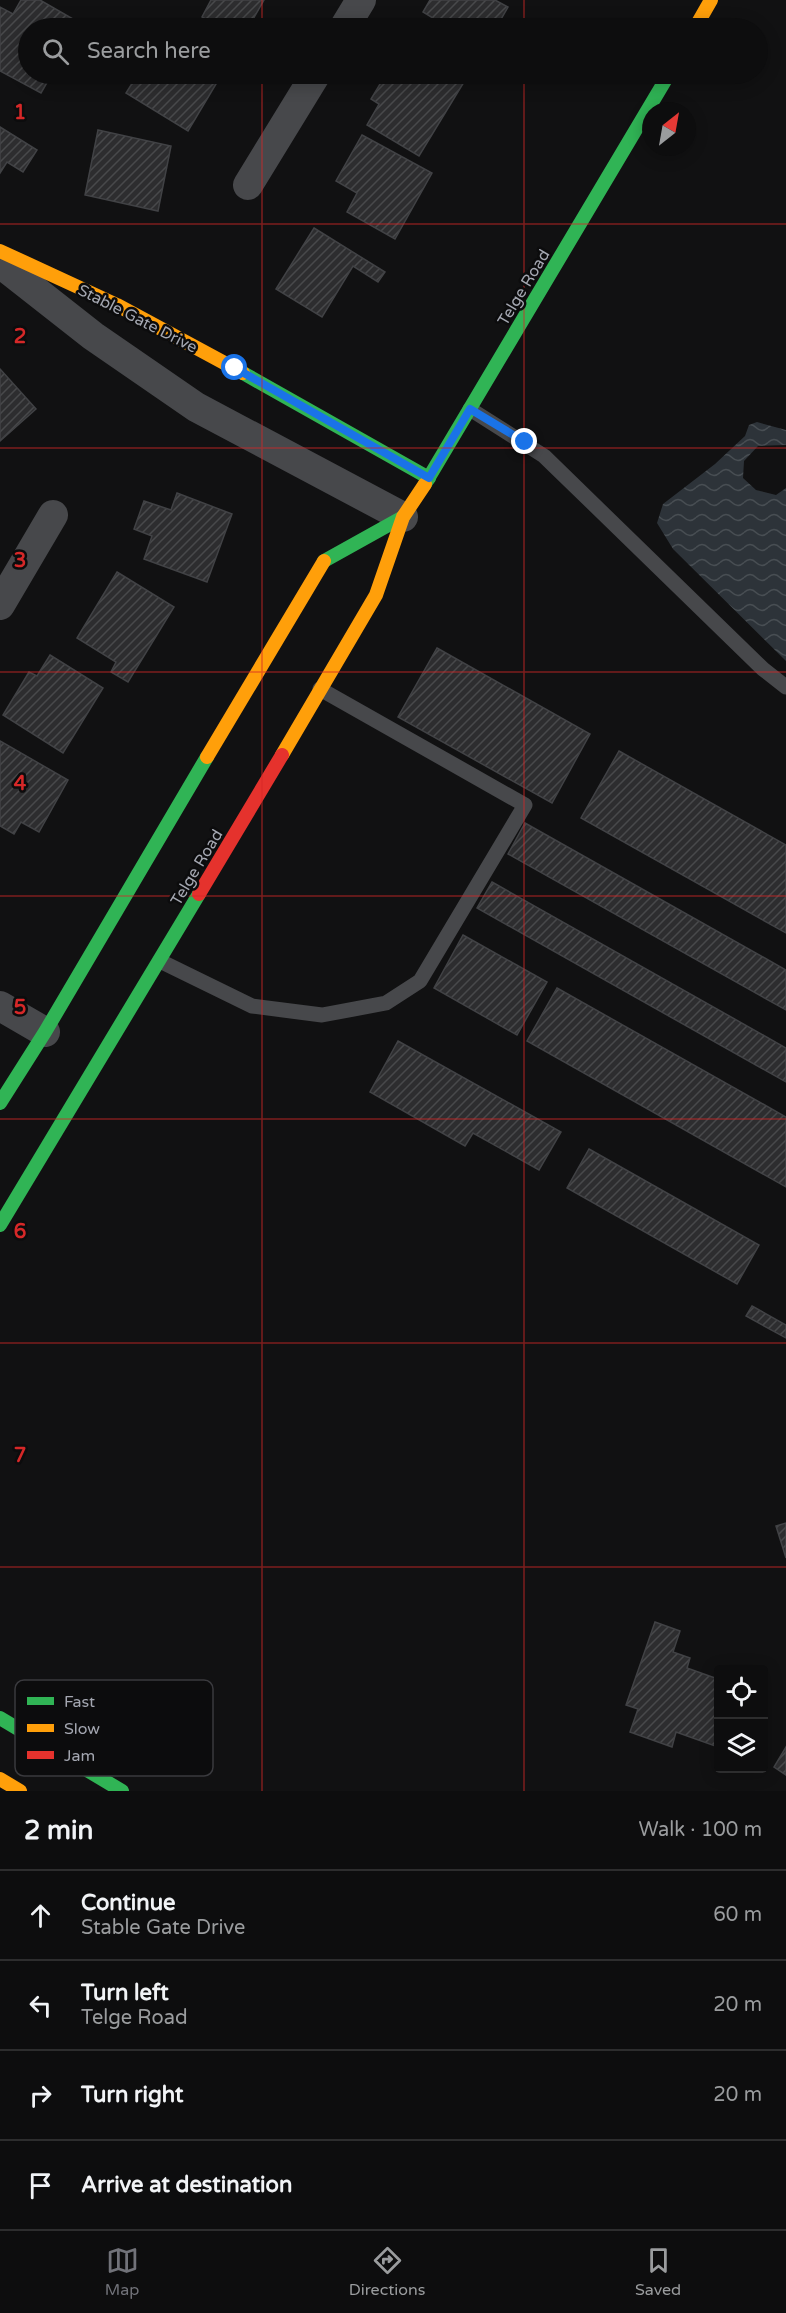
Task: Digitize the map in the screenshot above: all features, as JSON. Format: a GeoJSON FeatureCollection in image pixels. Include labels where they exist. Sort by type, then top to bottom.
{"type":"FeatureCollection","features":[{"type":"Feature","properties":{"kind":"main road"},"geometry":{"type":"LineString","coordinates":[[701,18],[711,0]]}},
{"type":"Feature","properties":{"kind":"main road","name":"Telge Road"},"geometry":{"type":"LineString","coordinates":[[0,1225],[160,961],[376,595],[403,517],[429,478],[663,84]]}},
{"type":"Feature","properties":{"kind":"main road","name":"Stable Gate Drive"},"geometry":{"type":"LineString","coordinates":[[0,251],[117,305],[429,478]]}},
{"type":"Feature","properties":{"kind":"main road","name":"Telge Road"},"geometry":{"type":"LineString","coordinates":[[0,1103],[45,1032],[324,560],[403,517]]}},
{"type":"Feature","properties":{"kind":"main road"},"geometry":{"type":"LineString","coordinates":[[0,1718],[15,1727]]}},
{"type":"Feature","properties":{"kind":"main road"},"geometry":{"type":"LineString","coordinates":[[98,1776],[123,1791]]}},
{"type":"Feature","properties":{"kind":"main road"},"geometry":{"type":"LineString","coordinates":[[0,1779],[20,1791]]}},
{"type":"Feature","properties":{"kind":"street"},"geometry":{"type":"LineString","coordinates":[[350,18],[361,0]]}},
{"type":"Feature","properties":{"kind":"street"},"geometry":{"type":"LineString","coordinates":[[248,185],[310,84]]}},
{"type":"Feature","properties":{"kind":"street","name":"Stable Gate Drive"},"geometry":{"type":"LineString","coordinates":[[0,263],[93,336],[196,407],[403,517]]}},
{"type":"Feature","properties":{"kind":"street"},"geometry":{"type":"LineString","coordinates":[[0,605],[53,515]]}},
{"type":"Feature","properties":{"kind":"street"},"geometry":{"type":"LineString","coordinates":[[0,1006],[45,1032]]}},
{"type":"Feature","properties":{"kind":"lane"},"geometry":{"type":"LineString","coordinates":[[470,409],[544,456],[763,669],[786,687]]}},
{"type":"Feature","properties":{"kind":"lane"},"geometry":{"type":"LineString","coordinates":[[160,961],[252,1006],[322,1015],[386,1003],[420,981],[525,805],[320,689]]}},
{"type":"Feature","properties":{"kind":"water"},"geometry":{"type":"Polygon","coordinates":[[[757,422],[786,430],[786,445],[758,446],[744,461],[743,478],[756,490],[776,495],[786,488],[786,661],[673,549],[657,523],[663,504],[715,464],[745,436],[749,425],[757,422]]]}},
{"type":"Feature","properties":{"kind":"building"},"geometry":{"type":"Polygon","coordinates":[[[21,0],[40,0],[71,18],[18,18],[18,81],[0,71],[0,7],[13,14],[21,0]]]}},
{"type":"Feature","properties":{"kind":"building"},"geometry":{"type":"Polygon","coordinates":[[[211,0],[264,0],[254,18],[202,17],[211,0]]]}},
{"type":"Feature","properties":{"kind":"building"},"geometry":{"type":"Polygon","coordinates":[[[430,0],[495,0],[508,7],[502,18],[433,18],[423,12],[430,0]]]}},
{"type":"Feature","properties":{"kind":"building"},"geometry":{"type":"Polygon","coordinates":[[[24,84],[46,84],[41,93],[24,84]]]}},
{"type":"Feature","properties":{"kind":"building"},"geometry":{"type":"Polygon","coordinates":[[[132,84],[216,84],[188,131],[126,93],[132,84]]]}},
{"type":"Feature","properties":{"kind":"building"},"geometry":{"type":"Polygon","coordinates":[[[380,84],[463,84],[419,156],[367,125],[379,104],[371,99],[380,84]]]}},
{"type":"Feature","properties":{"kind":"building"},"geometry":{"type":"Polygon","coordinates":[[[0,127],[37,150],[23,172],[7,162],[0,173],[0,127]]]}},
{"type":"Feature","properties":{"kind":"building"},"geometry":{"type":"Polygon","coordinates":[[[98,130],[171,146],[158,211],[85,195],[98,130]]]}},
{"type":"Feature","properties":{"kind":"building"},"geometry":{"type":"Polygon","coordinates":[[[362,135],[432,173],[395,239],[347,212],[357,193],[336,181],[362,135]]]}},
{"type":"Feature","properties":{"kind":"building"},"geometry":{"type":"Polygon","coordinates":[[[314,228],[385,272],[378,282],[353,266],[322,317],[276,289],[314,228]]]}},
{"type":"Feature","properties":{"kind":"building"},"geometry":{"type":"Polygon","coordinates":[[[0,369],[36,409],[0,441],[0,369]]]}},
{"type":"Feature","properties":{"kind":"building"},"geometry":{"type":"Polygon","coordinates":[[[177,493],[232,514],[207,582],[144,559],[152,536],[134,529],[144,501],[171,510],[177,493]]]}},
{"type":"Feature","properties":{"kind":"building"},"geometry":{"type":"Polygon","coordinates":[[[117,572],[174,607],[128,682],[111,672],[116,662],[77,638],[117,572]]]}},
{"type":"Feature","properties":{"kind":"building"},"geometry":{"type":"Polygon","coordinates":[[[437,648],[590,734],[552,803],[398,717],[437,648]]]}},
{"type":"Feature","properties":{"kind":"building"},"geometry":{"type":"Polygon","coordinates":[[[50,655],[103,688],[63,753],[3,715],[29,672],[37,676],[50,655]]]}},
{"type":"Feature","properties":{"kind":"building"},"geometry":{"type":"Polygon","coordinates":[[[0,741],[68,780],[39,832],[21,822],[14,834],[0,826],[0,741]]]}},
{"type":"Feature","properties":{"kind":"building"},"geometry":{"type":"Polygon","coordinates":[[[619,751],[786,845],[786,933],[581,818],[619,751]]]}},
{"type":"Feature","properties":{"kind":"building"},"geometry":{"type":"Polygon","coordinates":[[[525,823],[786,970],[786,1010],[508,854],[525,823]]]}},
{"type":"Feature","properties":{"kind":"building"},"geometry":{"type":"Polygon","coordinates":[[[492,882],[786,1048],[786,1082],[477,908],[492,882]]]}},
{"type":"Feature","properties":{"kind":"building"},"geometry":{"type":"Polygon","coordinates":[[[463,935],[547,982],[517,1035],[434,988],[463,935]]]}},
{"type":"Feature","properties":{"kind":"building"},"geometry":{"type":"Polygon","coordinates":[[[557,988],[786,1117],[786,1187],[527,1041],[557,988]]]}},
{"type":"Feature","properties":{"kind":"building"},"geometry":{"type":"Polygon","coordinates":[[[398,1041],[561,1132],[539,1170],[473,1133],[465,1146],[370,1092],[398,1041]]]}},
{"type":"Feature","properties":{"kind":"building"},"geometry":{"type":"Polygon","coordinates":[[[589,1149],[759,1245],[737,1284],[567,1188],[589,1149]]]}},
{"type":"Feature","properties":{"kind":"building"},"geometry":{"type":"Polygon","coordinates":[[[752,1306],[786,1325],[786,1338],[746,1316],[752,1306]]]}},
{"type":"Feature","properties":{"kind":"building"},"geometry":{"type":"Polygon","coordinates":[[[786,1523],[786,1558],[776,1526],[786,1523]]]}},
{"type":"Feature","properties":{"kind":"building"},"geometry":{"type":"Polygon","coordinates":[[[655,1622],[680,1631],[673,1652],[690,1658],[687,1668],[714,1678],[714,1746],[676,1732],[672,1747],[630,1732],[638,1709],[626,1705],[655,1622]]]}},
{"type":"Feature","properties":{"kind":"building"},"geometry":{"type":"Polygon","coordinates":[[[786,1747],[786,1775],[774,1767],[786,1747]]]}},
{"type":"Feature","properties":{"kind":"traffic: fast"},"geometry":{"type":"LineString","coordinates":[[425,484],[663,84]]}},
{"type":"Feature","properties":{"kind":"traffic: fast"},"geometry":{"type":"LineString","coordinates":[[243,373],[429,478]]}},
{"type":"Feature","properties":{"kind":"traffic: fast"},"geometry":{"type":"LineString","coordinates":[[324,561],[403,517]]}},
{"type":"Feature","properties":{"kind":"traffic: fast"},"geometry":{"type":"LineString","coordinates":[[0,1103],[45,1032],[207,757]]}},
{"type":"Feature","properties":{"kind":"traffic: fast"},"geometry":{"type":"LineString","coordinates":[[0,1225],[199,894]]}},
{"type":"Feature","properties":{"kind":"traffic: fast"},"geometry":{"type":"LineString","coordinates":[[0,1718],[15,1727]]}},
{"type":"Feature","properties":{"kind":"traffic: fast"},"geometry":{"type":"LineString","coordinates":[[97,1776],[122,1791]]}},
{"type":"Feature","properties":{"kind":"traffic: slow"},"geometry":{"type":"LineString","coordinates":[[701,18],[711,0]]}},
{"type":"Feature","properties":{"kind":"traffic: slow"},"geometry":{"type":"LineString","coordinates":[[0,251],[117,305],[243,373]]}},
{"type":"Feature","properties":{"kind":"traffic: slow"},"geometry":{"type":"LineString","coordinates":[[282,755],[376,595],[403,517],[425,484]]}},
{"type":"Feature","properties":{"kind":"traffic: slow"},"geometry":{"type":"LineString","coordinates":[[207,757],[324,561]]}},
{"type":"Feature","properties":{"kind":"traffic: slow"},"geometry":{"type":"LineString","coordinates":[[0,1779],[20,1791]]}},
{"type":"Feature","properties":{"kind":"traffic: jam"},"geometry":{"type":"LineString","coordinates":[[199,894],[282,755]]}},
{"type":"Feature","properties":{"kind":"route"},"geometry":{"type":"LineString","coordinates":[[235,368],[429,478],[470,409],[525,442]]}}]}
